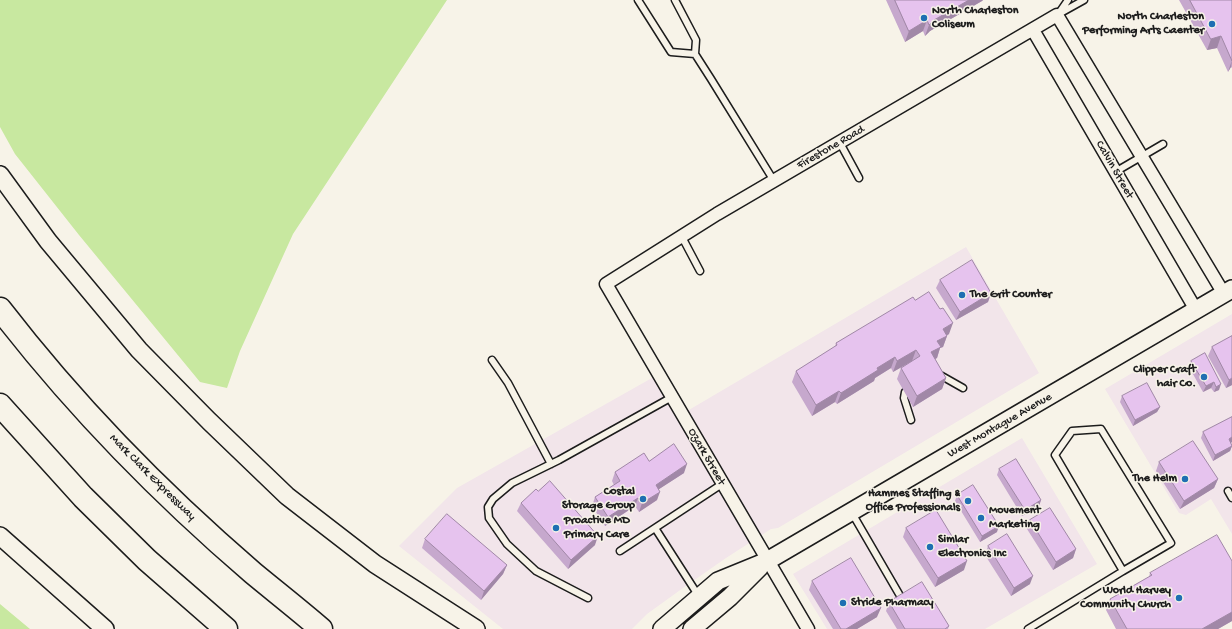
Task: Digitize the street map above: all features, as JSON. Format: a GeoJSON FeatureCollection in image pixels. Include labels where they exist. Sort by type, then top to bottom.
{"type":"FeatureCollection","features":[{"type":"Feature","properties":{"kind":"highway","name":"Mark Clark Expressway"},"geometry":{"type":"LineString","coordinates":[[0,309],[50,371],[89,415],[128,455],[202,527],[253,573],[321,629]]}},
{"type":"Feature","properties":{"kind":"highway"},"geometry":{"type":"LineString","coordinates":[[0,405],[83,497],[147,560],[226,629]]}},
{"type":"Feature","properties":{"kind":"highway"},"geometry":{"type":"LineString","coordinates":[[0,425],[44,472],[102,515]]}},
{"type":"Feature","properties":{"kind":"main road"},"geometry":{"type":"LineString","coordinates":[[0,175],[48,241],[139,350],[209,421],[294,501],[375,564],[476,629]]}},
{"type":"Feature","properties":{"kind":"main road","name":"West Montague Avenue"},"geometry":{"type":"LineString","coordinates":[[662,629],[718,581],[767,561],[1228,292]]}},
{"type":"Feature","properties":{"kind":"main road"},"geometry":{"type":"LineString","coordinates":[[0,536],[105,629]]}},
{"type":"Feature","properties":{"kind":"main road","name":"West Montague Avenue"},"geometry":{"type":"LineString","coordinates":[[692,629],[730,597],[767,561]]}},
{"type":"Feature","properties":{"kind":"street","name":"Firestone Road"},"geometry":{"type":"LineString","coordinates":[[606,284],[774,181],[1057,15]]}},
{"type":"Feature","properties":{"kind":"street"},"geometry":{"type":"LineString","coordinates":[[1057,15],[1141,156],[1228,292]]}},
{"type":"Feature","properties":{"kind":"street","name":"Calvin Street"},"geometry":{"type":"LineString","coordinates":[[1033,30],[1196,310]]}},
{"type":"Feature","properties":{"kind":"street","name":"Ozark Street"},"geometry":{"type":"LineString","coordinates":[[606,284],[808,629]]}},
{"type":"Feature","properties":{"kind":"lane"},"geometry":{"type":"LineString","coordinates":[[638,0],[671,52],[695,54]]}},
{"type":"Feature","properties":{"kind":"lane"},"geometry":{"type":"LineString","coordinates":[[675,0],[696,40],[695,54],[774,181]]}},
{"type":"Feature","properties":{"kind":"lane"},"geometry":{"type":"LineString","coordinates":[[1057,15],[1068,0]]}},
{"type":"Feature","properties":{"kind":"lane"},"geometry":{"type":"LineString","coordinates":[[1057,15],[1084,0]]}},
{"type":"Feature","properties":{"kind":"lane"},"geometry":{"type":"LineString","coordinates":[[840,143],[859,178]]}},
{"type":"Feature","properties":{"kind":"lane"},"geometry":{"type":"LineString","coordinates":[[1115,172],[1163,144]]}},
{"type":"Feature","properties":{"kind":"lane"},"geometry":{"type":"LineString","coordinates":[[682,237],[700,271]]}},
{"type":"Feature","properties":{"kind":"lane"},"geometry":{"type":"LineString","coordinates":[[492,360],[508,383],[551,464]]}},
{"type":"Feature","properties":{"kind":"lane"},"geometry":{"type":"LineString","coordinates":[[934,374],[940,375],[963,388]]}},
{"type":"Feature","properties":{"kind":"lane"},"geometry":{"type":"LineString","coordinates":[[905,392],[904,398],[911,420]]}},
{"type":"Feature","properties":{"kind":"lane"},"geometry":{"type":"LineString","coordinates":[[588,598],[536,571],[507,544],[489,518],[488,507],[493,499],[512,483],[551,464],[672,397]]}},
{"type":"Feature","properties":{"kind":"lane"},"geometry":{"type":"LineString","coordinates":[[1028,629],[1123,570],[1171,543],[1101,429],[1072,431],[1055,455],[1123,570]]}},
{"type":"Feature","properties":{"kind":"lane"},"geometry":{"type":"LineString","coordinates":[[620,551],[722,484]]}},
{"type":"Feature","properties":{"kind":"lane"},"geometry":{"type":"LineString","coordinates":[[1228,491],[1232,498]]}},
{"type":"Feature","properties":{"kind":"lane"},"geometry":{"type":"LineString","coordinates":[[851,512],[899,594]]}},
{"type":"Feature","properties":{"kind":"lane"},"geometry":{"type":"LineString","coordinates":[[655,528],[699,597]]}},
{"type":"Feature","properties":{"kind":"shaded area"},"geometry":{"type":"Polygon","coordinates":[[[966,247],[1039,373],[778,528],[771,529],[683,588],[647,614],[632,629],[503,629],[399,546],[457,488],[659,374],[682,414],[966,247]]]}},
{"type":"Feature","properties":{"kind":"shaded area"},"geometry":{"type":"Polygon","coordinates":[[[1232,314],[1232,534],[1211,499],[1186,515],[1179,513],[1105,389],[1232,314]]]}},
{"type":"Feature","properties":{"kind":"shaded area"},"geometry":{"type":"Polygon","coordinates":[[[1022,438],[1097,564],[985,629],[827,629],[793,574],[1022,438]]]}},
{"type":"Feature","properties":{"kind":"green space"},"geometry":{"type":"Polygon","coordinates":[[[0,0],[447,0],[293,234],[240,351],[227,388],[200,382],[79,235],[15,154],[0,127],[0,0]]]}},
{"type":"Feature","properties":{"kind":"green space"},"geometry":{"type":"Polygon","coordinates":[[[0,604],[30,629],[0,629],[0,604]]]}},
{"type":"Feature","properties":{"kind":"building"},"geometry":{"type":"Polygon","coordinates":[[[895,0],[969,0],[934,20],[929,25],[927,20],[909,31],[895,0]]]}},
{"type":"Feature","properties":{"kind":"building","name":"North Charleston Performing Arts Caenter"},"geometry":{"type":"Polygon","coordinates":[[[1190,0],[1232,0],[1232,61],[1221,36],[1211,39],[1190,0]]]}},
{"type":"Feature","properties":{"kind":"building","name":"The Grit Counter"},"geometry":{"type":"Polygon","coordinates":[[[972,260],[991,293],[960,312],[940,280],[972,260]]]}},
{"type":"Feature","properties":{"kind":"building"},"geometry":{"type":"Polygon","coordinates":[[[929,292],[940,309],[943,308],[953,323],[943,329],[947,336],[937,341],[941,347],[931,352],[946,378],[917,396],[901,368],[920,356],[916,350],[897,361],[895,357],[877,368],[878,370],[841,393],[839,391],[816,405],[796,371],[837,345],[836,343],[913,297],[915,300],[929,292]]]}},
{"type":"Feature","properties":{"kind":"building"},"geometry":{"type":"Polygon","coordinates":[[[1232,336],[1232,378],[1229,380],[1212,347],[1232,336]]]}},
{"type":"Feature","properties":{"kind":"building"},"geometry":{"type":"Polygon","coordinates":[[[1205,353],[1221,384],[1216,387],[1214,382],[1206,386],[1191,361],[1205,353]]]}},
{"type":"Feature","properties":{"kind":"building"},"geometry":{"type":"Polygon","coordinates":[[[1147,383],[1160,407],[1135,420],[1122,396],[1147,383]]]}},
{"type":"Feature","properties":{"kind":"building"},"geometry":{"type":"Polygon","coordinates":[[[1232,417],[1232,437],[1229,439],[1232,446],[1215,455],[1203,432],[1232,417]]]}},
{"type":"Feature","properties":{"kind":"building","name":"The Helm"},"geometry":{"type":"Polygon","coordinates":[[[1193,441],[1218,479],[1184,501],[1159,462],[1193,441]]]}},
{"type":"Feature","properties":{"kind":"building"},"geometry":{"type":"Polygon","coordinates":[[[674,444],[687,464],[656,485],[660,492],[642,503],[638,498],[608,517],[595,497],[620,481],[615,472],[644,453],[649,461],[674,444]]]}},
{"type":"Feature","properties":{"kind":"building"},"geometry":{"type":"Polygon","coordinates":[[[1016,459],[1041,500],[1025,510],[999,469],[1016,459]]]}},
{"type":"Feature","properties":{"kind":"building","name":"Proactive MD Primary Care"},"geometry":{"type":"Polygon","coordinates":[[[550,481],[598,536],[571,560],[521,503],[536,489],[538,491],[550,481]]]}},
{"type":"Feature","properties":{"kind":"building"},"geometry":{"type":"Polygon","coordinates":[[[973,485],[999,526],[982,536],[957,495],[973,485]]]}},
{"type":"Feature","properties":{"kind":"building"},"geometry":{"type":"Polygon","coordinates":[[[1050,508],[1076,549],[1056,562],[1030,520],[1050,508]]]}},
{"type":"Feature","properties":{"kind":"building","name":"Simlar Electronics Inc"},"geometry":{"type":"Polygon","coordinates":[[[936,510],[967,561],[938,578],[906,528],[936,510]]]}},
{"type":"Feature","properties":{"kind":"building"},"geometry":{"type":"Polygon","coordinates":[[[447,514],[507,565],[484,591],[425,539],[447,514]]]}},
{"type":"Feature","properties":{"kind":"building"},"geometry":{"type":"Polygon","coordinates":[[[1007,534],[1033,576],[1014,588],[988,546],[1007,534]]]}},
{"type":"Feature","properties":{"kind":"building","name":"World Harvey Community Church"},"geometry":{"type":"Polygon","coordinates":[[[1217,535],[1232,561],[1232,612],[1202,629],[1127,629],[1110,599],[1152,575],[1150,573],[1217,535]]]}},
{"type":"Feature","properties":{"kind":"building","name":"Stride Pharmacy"},"geometry":{"type":"Polygon","coordinates":[[[851,558],[881,608],[846,629],[841,629],[812,581],[851,558]]]}},
{"type":"Feature","properties":{"kind":"building"},"geometry":{"type":"Polygon","coordinates":[[[922,582],[949,626],[945,629],[905,629],[889,602],[922,582]]]}},
{"type":"Feature","properties":{"kind":"place","name":"North Charleston Coliseum"},"geometry":{"type":"Point","coordinates":[924,18]}},
{"type":"Feature","properties":{"kind":"place","name":"North Charleston Performing Arts Caenter"},"geometry":{"type":"Point","coordinates":[1212,24]}},
{"type":"Feature","properties":{"kind":"place","name":"The Grit Counter"},"geometry":{"type":"Point","coordinates":[962,295]}},
{"type":"Feature","properties":{"kind":"place","name":"Clipper Craft hair Co."},"geometry":{"type":"Point","coordinates":[1204,377]}},
{"type":"Feature","properties":{"kind":"place","name":"The Helm"},"geometry":{"type":"Point","coordinates":[1185,479]}},
{"type":"Feature","properties":{"kind":"place","name":"Costal Storage Group"},"geometry":{"type":"Point","coordinates":[643,499]}},
{"type":"Feature","properties":{"kind":"place","name":"Hammes Staffing & Office Professionals"},"geometry":{"type":"Point","coordinates":[968,501]}},
{"type":"Feature","properties":{"kind":"place","name":"Movement Marketing"},"geometry":{"type":"Point","coordinates":[981,518]}},
{"type":"Feature","properties":{"kind":"place","name":"Proactive MD Primary Care"},"geometry":{"type":"Point","coordinates":[556,528]}},
{"type":"Feature","properties":{"kind":"place","name":"Simlar Electronics Inc"},"geometry":{"type":"Point","coordinates":[930,547]}},
{"type":"Feature","properties":{"kind":"place","name":"World Harvey Community Church"},"geometry":{"type":"Point","coordinates":[1179,598]}},
{"type":"Feature","properties":{"kind":"place","name":"Stride Pharmacy"},"geometry":{"type":"Point","coordinates":[843,603]}}]}
